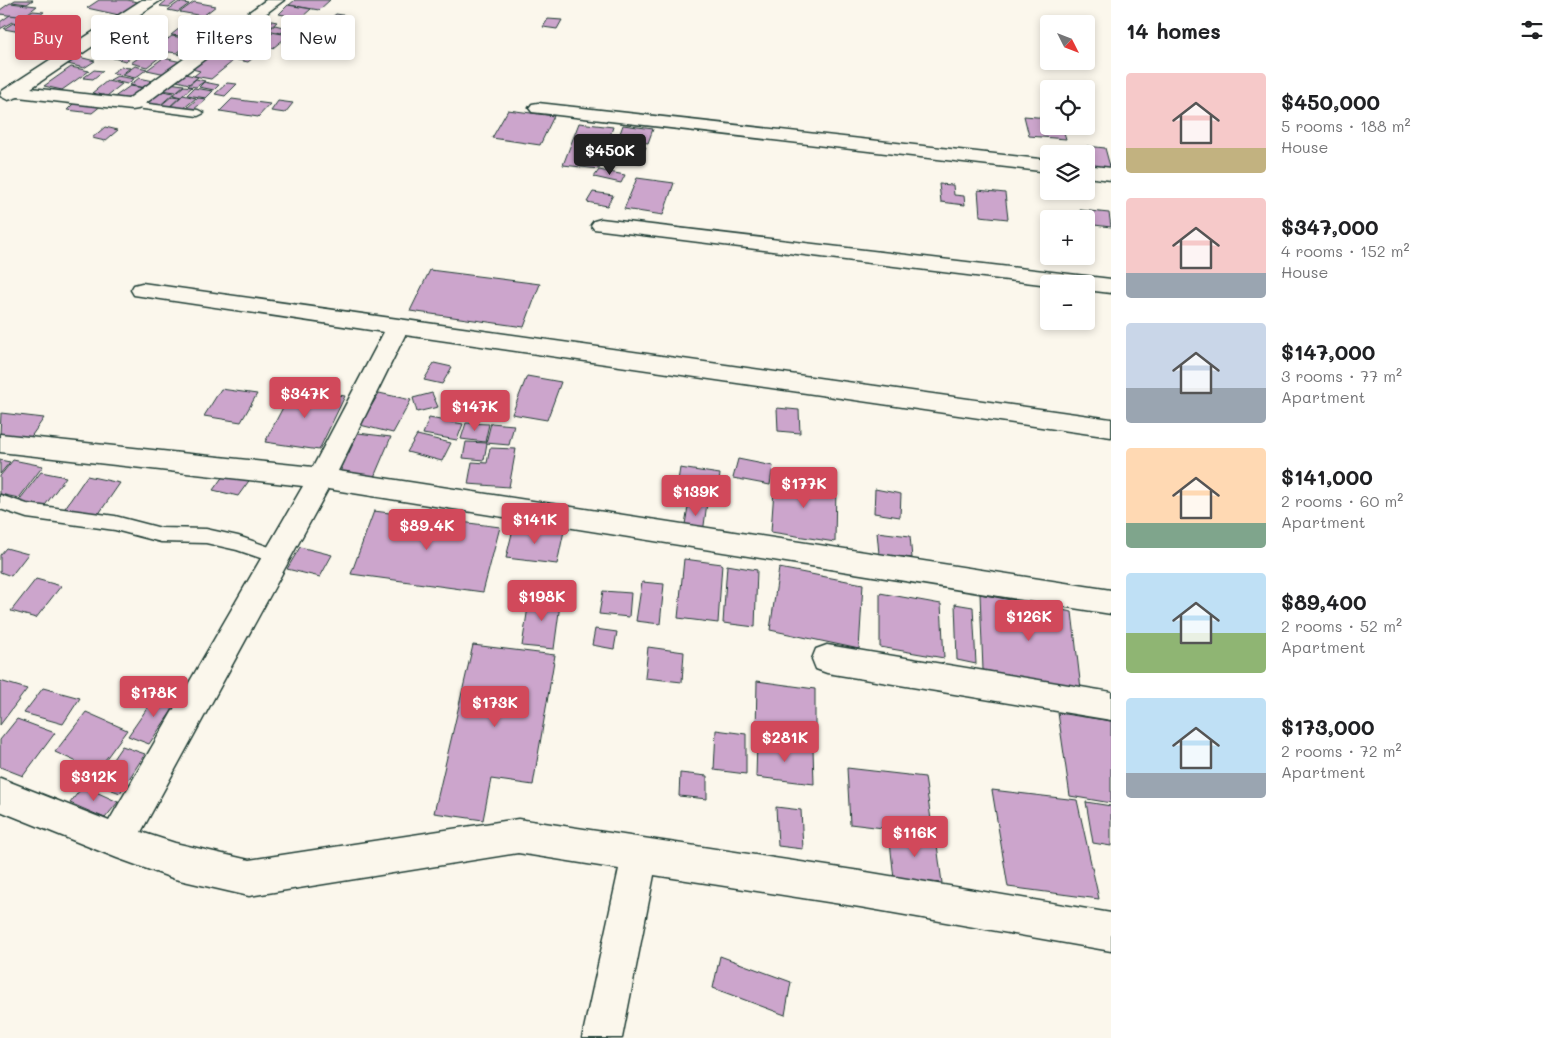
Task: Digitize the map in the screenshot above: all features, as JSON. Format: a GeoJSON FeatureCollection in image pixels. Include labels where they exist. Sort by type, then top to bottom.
{"type":"FeatureCollection","features":[{"type":"Feature","properties":{"kind":"street"},"geometry":{"type":"LineString","coordinates":[[0,101],[153,0]]}},
{"type":"Feature","properties":{"kind":"street"},"geometry":{"type":"LineString","coordinates":[[15,91],[132,105],[276,0]]}},
{"type":"Feature","properties":{"kind":"street"},"geometry":{"type":"LineString","coordinates":[[538,108],[1040,165]]}},
{"type":"Feature","properties":{"kind":"street"},"geometry":{"type":"LineString","coordinates":[[1095,172],[1111,174]]}},
{"type":"Feature","properties":{"kind":"street"},"geometry":{"type":"LineString","coordinates":[[601,225],[1111,286]]}},
{"type":"Feature","properties":{"kind":"street"},"geometry":{"type":"LineString","coordinates":[[142,290],[1111,428]]}},
{"type":"Feature","properties":{"kind":"street"},"geometry":{"type":"LineString","coordinates":[[118,841],[275,556],[321,478],[398,327]]}},
{"type":"Feature","properties":{"kind":"street"},"geometry":{"type":"LineString","coordinates":[[0,443],[321,478],[1111,602]]}},
{"type":"Feature","properties":{"kind":"street"},"geometry":{"type":"LineString","coordinates":[[827,659],[1111,706]]}},
{"type":"Feature","properties":{"kind":"street"},"geometry":{"type":"LineString","coordinates":[[0,794],[118,841],[175,861],[249,878],[518,836],[860,889],[1111,932]]}},
{"type":"Feature","properties":{"kind":"street"},"geometry":{"type":"LineString","coordinates":[[602,1038],[640,856]]}},
{"type":"Feature","properties":{"kind":"lane"},"geometry":{"type":"LineString","coordinates":[[132,105],[198,113]]}},
{"type":"Feature","properties":{"kind":"lane"},"geometry":{"type":"LineString","coordinates":[[0,502],[26,511],[115,523],[161,535],[206,536],[238,543],[275,556]]}},
{"type":"Feature","properties":{"kind":"building"},"geometry":{"type":"Polygon","coordinates":[[[15,0],[33,0],[27,4],[12,2],[15,0]]]}},
{"type":"Feature","properties":{"kind":"building"},"geometry":{"type":"Polygon","coordinates":[[[99,0],[138,2],[119,15],[87,8],[99,0]]]}},
{"type":"Feature","properties":{"kind":"building"},"geometry":{"type":"Polygon","coordinates":[[[167,0],[177,1],[169,7],[160,6],[167,0]]]}},
{"type":"Feature","properties":{"kind":"building"},"geometry":{"type":"Polygon","coordinates":[[[295,0],[330,0],[319,10],[289,5],[295,0]]]}},
{"type":"Feature","properties":{"kind":"building"},"geometry":{"type":"Polygon","coordinates":[[[179,2],[189,4],[178,12],[168,10],[179,2]]]}},
{"type":"Feature","properties":{"kind":"building"},"geometry":{"type":"Polygon","coordinates":[[[194,2],[216,6],[204,15],[180,12],[194,2]]]}},
{"type":"Feature","properties":{"kind":"building"},"geometry":{"type":"Polygon","coordinates":[[[10,3],[37,6],[26,15],[0,14],[0,10],[10,3]]]}},
{"type":"Feature","properties":{"kind":"building"},"geometry":{"type":"Polygon","coordinates":[[[288,5],[311,9],[304,15],[279,14],[288,5]]]}},
{"type":"Feature","properties":{"kind":"building"},"geometry":{"type":"Polygon","coordinates":[[[33,11],[44,12],[40,15],[27,15],[33,11]]]}},
{"type":"Feature","properties":{"kind":"building"},"geometry":{"type":"Polygon","coordinates":[[[10,15],[15,16],[15,22],[12,22],[0,29],[0,22],[10,15]]]}},
{"type":"Feature","properties":{"kind":"building"},"geometry":{"type":"Polygon","coordinates":[[[548,19],[562,20],[557,29],[543,27],[548,19]]]}},
{"type":"Feature","properties":{"kind":"building"},"geometry":{"type":"Polygon","coordinates":[[[271,21],[277,22],[271,27],[271,21]]]}},
{"type":"Feature","properties":{"kind":"building"},"geometry":{"type":"Polygon","coordinates":[[[13,23],[15,23],[15,31],[4,29],[13,23]]]}},
{"type":"Feature","properties":{"kind":"building"},"geometry":{"type":"Polygon","coordinates":[[[275,25],[281,26],[281,33],[271,31],[271,28],[275,25]]]}},
{"type":"Feature","properties":{"kind":"building"},"geometry":{"type":"Polygon","coordinates":[[[178,29],[178,36],[171,35],[178,29]]]}},
{"type":"Feature","properties":{"kind":"building"},"geometry":{"type":"Polygon","coordinates":[[[271,32],[281,34],[281,42],[271,48],[271,32]]]}},
{"type":"Feature","properties":{"kind":"building"},"geometry":{"type":"Polygon","coordinates":[[[172,36],[178,37],[177,53],[168,53],[168,39],[172,36]]]}},
{"type":"Feature","properties":{"kind":"building"},"geometry":{"type":"Polygon","coordinates":[[[81,58],[95,61],[84,68],[68,64],[74,60],[81,60],[81,58]]]}},
{"type":"Feature","properties":{"kind":"building"},"geometry":{"type":"Polygon","coordinates":[[[168,59],[182,62],[166,74],[147,70],[160,60],[168,59]]]}},
{"type":"Feature","properties":{"kind":"building"},"geometry":{"type":"Polygon","coordinates":[[[135,60],[156,60],[147,67],[131,63],[135,60]]]}},
{"type":"Feature","properties":{"kind":"building"},"geometry":{"type":"Polygon","coordinates":[[[203,60],[232,62],[211,79],[194,76],[200,71],[192,69],[203,60]]]}},
{"type":"Feature","properties":{"kind":"building"},"geometry":{"type":"Polygon","coordinates":[[[135,66],[147,69],[135,78],[122,75],[135,66]]]}},
{"type":"Feature","properties":{"kind":"building"},"geometry":{"type":"Polygon","coordinates":[[[71,67],[89,71],[62,90],[44,86],[71,67]]]}},
{"type":"Feature","properties":{"kind":"building"},"geometry":{"type":"Polygon","coordinates":[[[121,67],[130,68],[121,75],[112,73],[121,67]]]}},
{"type":"Feature","properties":{"kind":"building"},"geometry":{"type":"Polygon","coordinates":[[[94,70],[103,71],[93,79],[83,78],[94,70]]]}},
{"type":"Feature","properties":{"kind":"building"},"geometry":{"type":"Polygon","coordinates":[[[185,74],[198,77],[189,84],[177,81],[185,74]]]}},
{"type":"Feature","properties":{"kind":"building"},"geometry":{"type":"Polygon","coordinates":[[[117,76],[134,79],[127,84],[110,80],[117,76]]]}},
{"type":"Feature","properties":{"kind":"building"},"geometry":{"type":"Polygon","coordinates":[[[139,78],[159,82],[150,89],[130,85],[139,78]]]}},
{"type":"Feature","properties":{"kind":"building"},"geometry":{"type":"Polygon","coordinates":[[[196,79],[205,81],[196,87],[188,86],[196,79]]]}},
{"type":"Feature","properties":{"kind":"building"},"geometry":{"type":"Polygon","coordinates":[[[107,81],[122,84],[107,96],[92,93],[107,81]]]}},
{"type":"Feature","properties":{"kind":"building"},"geometry":{"type":"Polygon","coordinates":[[[204,82],[219,85],[214,90],[199,87],[204,82]]]}},
{"type":"Feature","properties":{"kind":"building"},"geometry":{"type":"Polygon","coordinates":[[[169,83],[184,85],[176,92],[161,90],[169,83]]]}},
{"type":"Feature","properties":{"kind":"building"},"geometry":{"type":"Polygon","coordinates":[[[227,83],[237,84],[225,96],[215,94],[227,83]]]}},
{"type":"Feature","properties":{"kind":"building"},"geometry":{"type":"Polygon","coordinates":[[[130,86],[144,88],[127,101],[113,98],[130,86]]]}},
{"type":"Feature","properties":{"kind":"building"},"geometry":{"type":"Polygon","coordinates":[[[184,86],[192,87],[181,97],[173,95],[184,86]]]}},
{"type":"Feature","properties":{"kind":"building"},"geometry":{"type":"Polygon","coordinates":[[[194,88],[213,91],[206,98],[187,95],[194,88]]]}},
{"type":"Feature","properties":{"kind":"building"},"geometry":{"type":"Polygon","coordinates":[[[157,90],[174,93],[157,108],[141,105],[157,90]]]}},
{"type":"Feature","properties":{"kind":"building"},"geometry":{"type":"Polygon","coordinates":[[[183,95],[196,98],[183,109],[170,107],[183,95]]]}},
{"type":"Feature","properties":{"kind":"building"},"geometry":{"type":"Polygon","coordinates":[[[172,96],[180,97],[168,108],[160,106],[172,96]]]}},
{"type":"Feature","properties":{"kind":"building"},"geometry":{"type":"Polygon","coordinates":[[[198,98],[206,99],[193,110],[186,109],[198,98]]]}},
{"type":"Feature","properties":{"kind":"building"},"geometry":{"type":"Polygon","coordinates":[[[232,99],[270,104],[258,117],[220,111],[232,99]]]}},
{"type":"Feature","properties":{"kind":"building"},"geometry":{"type":"Polygon","coordinates":[[[76,101],[102,105],[92,113],[67,110],[76,101]]]}},
{"type":"Feature","properties":{"kind":"building"},"geometry":{"type":"Polygon","coordinates":[[[278,101],[293,103],[285,113],[271,111],[278,101]]]}},
{"type":"Feature","properties":{"kind":"building"},"geometry":{"type":"Polygon","coordinates":[[[508,110],[554,116],[540,145],[492,138],[508,110]]]}},
{"type":"Feature","properties":{"kind":"building"},"geometry":{"type":"Polygon","coordinates":[[[1024,116],[1040,117],[1040,135],[1065,135],[1066,139],[1029,136],[1024,116]]]}},
{"type":"Feature","properties":{"kind":"building"},"geometry":{"type":"Polygon","coordinates":[[[579,123],[613,127],[599,169],[563,165],[579,123]]]}},
{"type":"Feature","properties":{"kind":"building"},"geometry":{"type":"Polygon","coordinates":[[[623,125],[653,129],[648,143],[618,139],[623,125]]]}},
{"type":"Feature","properties":{"kind":"building"},"geometry":{"type":"Polygon","coordinates":[[[105,127],[118,130],[105,141],[92,138],[105,127]]]}},
{"type":"Feature","properties":{"kind":"building"},"geometry":{"type":"Polygon","coordinates":[[[618,143],[632,144],[630,150],[616,148],[618,143]]]}},
{"type":"Feature","properties":{"kind":"building"},"geometry":{"type":"Polygon","coordinates":[[[633,145],[646,147],[644,151],[631,149],[633,145]]]}},
{"type":"Feature","properties":{"kind":"building"},"geometry":{"type":"Polygon","coordinates":[[[1095,147],[1105,148],[1111,170],[1095,168],[1095,147]]]}},
{"type":"Feature","properties":{"kind":"building"},"geometry":{"type":"Polygon","coordinates":[[[631,155],[641,156],[641,163],[631,162],[631,155]]]}},
{"type":"Feature","properties":{"kind":"building"},"geometry":{"type":"Polygon","coordinates":[[[599,170],[625,175],[621,183],[594,177],[599,170]]]}},
{"type":"Feature","properties":{"kind":"building"},"geometry":{"type":"Polygon","coordinates":[[[637,178],[674,183],[663,215],[624,209],[637,178]]]}},
{"type":"Feature","properties":{"kind":"building"},"geometry":{"type":"Polygon","coordinates":[[[939,184],[953,185],[954,195],[964,196],[965,205],[941,202],[939,184]]]}},
{"type":"Feature","properties":{"kind":"building"},"geometry":{"type":"Polygon","coordinates":[[[978,190],[1005,193],[1008,219],[980,216],[978,190]]]}},
{"type":"Feature","properties":{"kind":"building"},"geometry":{"type":"Polygon","coordinates":[[[593,192],[613,195],[607,206],[587,202],[593,192]]]}},
{"type":"Feature","properties":{"kind":"building"},"geometry":{"type":"Polygon","coordinates":[[[1095,212],[1109,213],[1111,227],[1095,225],[1095,212]]]}},
{"type":"Feature","properties":{"kind":"building"},"geometry":{"type":"Polygon","coordinates":[[[430,270],[540,284],[524,327],[410,311],[430,270]]]}},
{"type":"Feature","properties":{"kind":"building"},"geometry":{"type":"Polygon","coordinates":[[[434,363],[452,367],[442,384],[424,380],[434,363]]]}},
{"type":"Feature","properties":{"kind":"building"},"geometry":{"type":"Polygon","coordinates":[[[527,376],[561,382],[547,420],[512,414],[527,376]]]}},
{"type":"Feature","properties":{"kind":"building"},"geometry":{"type":"Polygon","coordinates":[[[293,388],[345,396],[319,450],[265,442],[293,388]]]}},
{"type":"Feature","properties":{"kind":"building"},"geometry":{"type":"Polygon","coordinates":[[[221,389],[257,394],[241,422],[204,416],[221,389]]]}},
{"type":"Feature","properties":{"kind":"building"},"geometry":{"type":"Polygon","coordinates":[[[379,393],[411,400],[393,433],[360,425],[379,393]]]}},
{"type":"Feature","properties":{"kind":"building"},"geometry":{"type":"Polygon","coordinates":[[[432,393],[438,407],[417,412],[413,398],[432,393]]]}},
{"type":"Feature","properties":{"kind":"building"},"geometry":{"type":"Polygon","coordinates":[[[777,408],[799,410],[800,433],[778,431],[777,408]]]}},
{"type":"Feature","properties":{"kind":"building"},"geometry":{"type":"Polygon","coordinates":[[[1,413],[44,418],[30,438],[0,434],[1,413]]]}},
{"type":"Feature","properties":{"kind":"building"},"geometry":{"type":"Polygon","coordinates":[[[429,418],[463,424],[457,440],[423,434],[429,418]]]}},
{"type":"Feature","properties":{"kind":"building"},"geometry":{"type":"Polygon","coordinates":[[[466,423],[489,424],[485,442],[461,439],[466,423]]]}},
{"type":"Feature","properties":{"kind":"building"},"geometry":{"type":"Polygon","coordinates":[[[491,423],[514,425],[509,445],[486,443],[491,423]]]}},
{"type":"Feature","properties":{"kind":"building"},"geometry":{"type":"Polygon","coordinates":[[[358,433],[391,437],[374,477],[340,472],[358,433]]]}},
{"type":"Feature","properties":{"kind":"building"},"geometry":{"type":"Polygon","coordinates":[[[417,435],[451,443],[442,461],[407,452],[417,435]]]}},
{"type":"Feature","properties":{"kind":"building"},"geometry":{"type":"Polygon","coordinates":[[[466,442],[487,443],[484,460],[463,458],[466,442]]]}},
{"type":"Feature","properties":{"kind":"building"},"geometry":{"type":"Polygon","coordinates":[[[490,448],[516,449],[509,487],[468,484],[472,462],[487,463],[490,448]]]}},
{"type":"Feature","properties":{"kind":"building"},"geometry":{"type":"Polygon","coordinates":[[[738,459],[773,466],[770,485],[733,478],[738,459]]]}},
{"type":"Feature","properties":{"kind":"building"},"geometry":{"type":"Polygon","coordinates":[[[0,460],[10,462],[0,474],[0,460]]]}},
{"type":"Feature","properties":{"kind":"building"},"geometry":{"type":"Polygon","coordinates":[[[13,460],[43,466],[19,498],[0,494],[0,476],[13,460]]]}},
{"type":"Feature","properties":{"kind":"building"},"geometry":{"type":"Polygon","coordinates":[[[680,468],[720,474],[717,499],[676,493],[680,468]]]}},
{"type":"Feature","properties":{"kind":"building"},"geometry":{"type":"Polygon","coordinates":[[[41,472],[66,477],[43,508],[17,503],[41,472]]]}},
{"type":"Feature","properties":{"kind":"building"},"geometry":{"type":"Polygon","coordinates":[[[226,472],[251,478],[238,496],[213,490],[226,472]]]}},
{"type":"Feature","properties":{"kind":"building"},"geometry":{"type":"Polygon","coordinates":[[[87,476],[120,483],[96,518],[63,511],[87,476]]]}},
{"type":"Feature","properties":{"kind":"building"},"geometry":{"type":"Polygon","coordinates":[[[775,476],[836,485],[835,542],[771,532],[775,476]]]}},
{"type":"Feature","properties":{"kind":"building"},"geometry":{"type":"Polygon","coordinates":[[[875,489],[901,494],[900,517],[874,513],[875,489]]]}},
{"type":"Feature","properties":{"kind":"building"},"geometry":{"type":"Polygon","coordinates":[[[689,501],[707,503],[703,533],[684,530],[689,501]]]}},
{"type":"Feature","properties":{"kind":"building"},"geometry":{"type":"Polygon","coordinates":[[[374,511],[500,527],[483,592],[351,574],[374,511]]]}},
{"type":"Feature","properties":{"kind":"building"},"geometry":{"type":"Polygon","coordinates":[[[514,525],[564,531],[557,564],[506,558],[514,525]]]}},
{"type":"Feature","properties":{"kind":"building"},"geometry":{"type":"Polygon","coordinates":[[[877,532],[910,536],[912,558],[879,554],[877,532]]]}},
{"type":"Feature","properties":{"kind":"building"},"geometry":{"type":"Polygon","coordinates":[[[300,547],[332,555],[320,577],[287,569],[300,547]]]}},
{"type":"Feature","properties":{"kind":"building"},"geometry":{"type":"Polygon","coordinates":[[[6,548],[28,554],[11,576],[0,572],[0,555],[6,548]]]}},
{"type":"Feature","properties":{"kind":"building"},"geometry":{"type":"Polygon","coordinates":[[[684,559],[722,564],[718,623],[678,618],[684,559]]]}},
{"type":"Feature","properties":{"kind":"building"},"geometry":{"type":"Polygon","coordinates":[[[727,565],[757,570],[755,627],[723,623],[727,565]]]}},
{"type":"Feature","properties":{"kind":"building"},"geometry":{"type":"Polygon","coordinates":[[[779,568],[863,584],[859,649],[770,630],[779,568]]]}},
{"type":"Feature","properties":{"kind":"building"},"geometry":{"type":"Polygon","coordinates":[[[36,579],[61,586],[36,618],[11,611],[36,579]]]}},
{"type":"Feature","properties":{"kind":"building"},"geometry":{"type":"Polygon","coordinates":[[[642,582],[664,584],[660,624],[636,621],[642,582]]]}},
{"type":"Feature","properties":{"kind":"building"},"geometry":{"type":"Polygon","coordinates":[[[603,591],[631,593],[629,617],[599,614],[603,591]]]}},
{"type":"Feature","properties":{"kind":"building"},"geometry":{"type":"Polygon","coordinates":[[[880,593],[941,604],[944,658],[880,647],[880,593]]]}},
{"type":"Feature","properties":{"kind":"building"},"geometry":{"type":"Polygon","coordinates":[[[530,594],[561,597],[554,649],[522,646],[530,594]]]}},
{"type":"Feature","properties":{"kind":"building"},"geometry":{"type":"Polygon","coordinates":[[[980,594],[1072,612],[1081,689],[983,670],[980,594]]]}},
{"type":"Feature","properties":{"kind":"building"},"geometry":{"type":"Polygon","coordinates":[[[955,604],[973,607],[976,664],[957,660],[955,604]]]}},
{"type":"Feature","properties":{"kind":"building"},"geometry":{"type":"Polygon","coordinates":[[[595,629],[617,632],[614,649],[592,645],[595,629]]]}},
{"type":"Feature","properties":{"kind":"building"},"geometry":{"type":"Polygon","coordinates":[[[473,645],[555,655],[533,785],[491,779],[483,820],[434,813],[473,645]]]}},
{"type":"Feature","properties":{"kind":"building"},"geometry":{"type":"Polygon","coordinates":[[[648,647],[684,652],[682,682],[645,678],[648,647]]]}},
{"type":"Feature","properties":{"kind":"building"},"geometry":{"type":"Polygon","coordinates":[[[0,681],[27,689],[0,725],[0,681]]]}},
{"type":"Feature","properties":{"kind":"building"},"geometry":{"type":"Polygon","coordinates":[[[757,681],[815,689],[815,741],[756,732],[757,681]]]}},
{"type":"Feature","properties":{"kind":"building"},"geometry":{"type":"Polygon","coordinates":[[[43,688],[80,698],[63,724],[24,713],[43,688]]]}},
{"type":"Feature","properties":{"kind":"building"},"geometry":{"type":"Polygon","coordinates":[[[159,691],[180,699],[149,744],[128,736],[159,691]]]}},
{"type":"Feature","properties":{"kind":"building"},"geometry":{"type":"Polygon","coordinates":[[[86,712],[127,730],[97,771],[55,752],[86,712]]]}},
{"type":"Feature","properties":{"kind":"building"},"geometry":{"type":"Polygon","coordinates":[[[1058,713],[1111,721],[1111,803],[1070,796],[1058,713]]]}},
{"type":"Feature","properties":{"kind":"building"},"geometry":{"type":"Polygon","coordinates":[[[17,719],[55,733],[23,776],[0,767],[0,740],[17,719]]]}},
{"type":"Feature","properties":{"kind":"building"},"geometry":{"type":"Polygon","coordinates":[[[716,730],[746,734],[746,774],[714,770],[716,730]]]}},
{"type":"Feature","properties":{"kind":"building"},"geometry":{"type":"Polygon","coordinates":[[[757,741],[813,748],[814,784],[756,777],[757,741]]]}},
{"type":"Feature","properties":{"kind":"building"},"geometry":{"type":"Polygon","coordinates":[[[122,746],[145,754],[120,793],[96,784],[122,746]]]}},
{"type":"Feature","properties":{"kind":"building"},"geometry":{"type":"Polygon","coordinates":[[[847,768],[925,777],[933,834],[850,824],[847,768]]]}},
{"type":"Feature","properties":{"kind":"building"},"geometry":{"type":"Polygon","coordinates":[[[680,773],[707,776],[707,799],[679,796],[680,773]]]}},
{"type":"Feature","properties":{"kind":"building"},"geometry":{"type":"Polygon","coordinates":[[[83,786],[118,802],[105,818],[70,803],[83,786]]]}},
{"type":"Feature","properties":{"kind":"building"},"geometry":{"type":"Polygon","coordinates":[[[992,790],[1077,800],[1099,899],[1008,887],[992,790]]]}},
{"type":"Feature","properties":{"kind":"building"},"geometry":{"type":"Polygon","coordinates":[[[1086,802],[1111,806],[1111,846],[1093,843],[1086,802]]]}},
{"type":"Feature","properties":{"kind":"building"},"geometry":{"type":"Polygon","coordinates":[[[776,807],[801,810],[803,849],[778,846],[776,807]]]}},
{"type":"Feature","properties":{"kind":"building"},"geometry":{"type":"Polygon","coordinates":[[[889,833],[936,837],[942,883],[894,879],[889,833]]]}},
{"type":"Feature","properties":{"kind":"building"},"geometry":{"type":"Polygon","coordinates":[[[720,956],[791,982],[785,1015],[713,988],[720,956]]]}}]}
